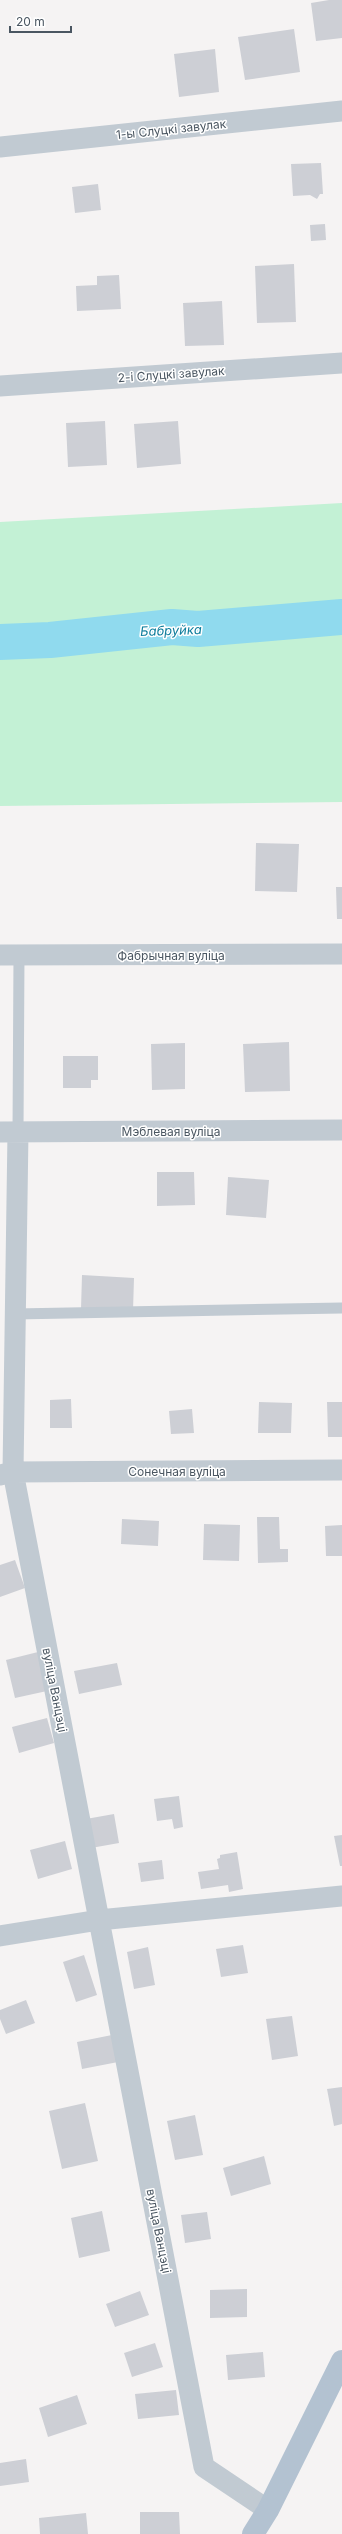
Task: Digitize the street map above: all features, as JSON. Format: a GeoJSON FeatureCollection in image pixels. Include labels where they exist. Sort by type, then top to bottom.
{"type":"FeatureCollection","features":[{"type":"Feature","properties":{"kind":"main road"},"geometry":{"type":"LineString","coordinates":[[253,2534],[268,2510],[342,2361]]}},
{"type":"Feature","properties":{"kind":"street","name":"1-ы Слуцкі завулак"},"geometry":{"type":"LineString","coordinates":[[0,147],[342,111]]}},
{"type":"Feature","properties":{"kind":"street","name":"2-і Слуцкі завулак"},"geometry":{"type":"LineString","coordinates":[[0,386],[342,363]]}},
{"type":"Feature","properties":{"kind":"street","name":"Фабрычная вуліца"},"geometry":{"type":"LineString","coordinates":[[10,955],[342,954]]}},
{"type":"Feature","properties":{"kind":"street","name":"Мэблевая вуліца"},"geometry":{"type":"LineString","coordinates":[[9,1132],[342,1130]]}},
{"type":"Feature","properties":{"kind":"street","name":"вуліца Ванцэці"},"geometry":{"type":"LineString","coordinates":[[9,1132],[15,1314],[6,1474],[99,1920],[204,2467],[268,2510]]}},
{"type":"Feature","properties":{"kind":"street","name":"Сонечная вуліца"},"geometry":{"type":"LineString","coordinates":[[6,1474],[342,1470]]}},
{"type":"Feature","properties":{"kind":"street"},"geometry":{"type":"LineString","coordinates":[[0,1936],[99,1920],[342,1896]]}},
{"type":"Feature","properties":{"kind":"lane"},"geometry":{"type":"LineString","coordinates":[[9,1132],[10,955]]}},
{"type":"Feature","properties":{"kind":"lane"},"geometry":{"type":"LineString","coordinates":[[15,1314],[342,1308]]}},
{"type":"Feature","properties":{"kind":"green space"},"geometry":{"type":"Polygon","coordinates":[[[342,503],[342,802],[0,806],[0,522],[342,503]]]}},
{"type":"Feature","properties":{"kind":"building"},"geometry":{"type":"Polygon","coordinates":[[[329,0],[342,0],[342,38],[316,41],[311,3],[329,0]]]}},
{"type":"Feature","properties":{"kind":"building"},"geometry":{"type":"Polygon","coordinates":[[[294,29],[300,72],[245,80],[238,37],[294,29]]]}},
{"type":"Feature","properties":{"kind":"building"},"geometry":{"type":"Polygon","coordinates":[[[215,49],[219,92],[179,97],[174,54],[215,49]]]}},
{"type":"Feature","properties":{"kind":"building"},"geometry":{"type":"Polygon","coordinates":[[[321,163],[323,194],[320,194],[317,199],[310,195],[293,196],[291,164],[321,163]]]}},
{"type":"Feature","properties":{"kind":"building"},"geometry":{"type":"Polygon","coordinates":[[[98,184],[101,210],[75,213],[72,187],[98,184]]]}},
{"type":"Feature","properties":{"kind":"building"},"geometry":{"type":"Polygon","coordinates":[[[325,224],[326,240],[311,241],[310,225],[325,224]]]}},
{"type":"Feature","properties":{"kind":"building"},"geometry":{"type":"Polygon","coordinates":[[[294,264],[296,322],[257,323],[255,266],[294,264]]]}},
{"type":"Feature","properties":{"kind":"building"},"geometry":{"type":"Polygon","coordinates":[[[119,275],[121,309],[77,311],[76,286],[97,285],[97,276],[119,275]]]}},
{"type":"Feature","properties":{"kind":"building"},"geometry":{"type":"Polygon","coordinates":[[[222,301],[224,345],[185,346],[183,303],[222,301]]]}},
{"type":"Feature","properties":{"kind":"building"},"geometry":{"type":"Polygon","coordinates":[[[105,421],[107,465],[68,467],[66,423],[105,421]]]}},
{"type":"Feature","properties":{"kind":"building"},"geometry":{"type":"Polygon","coordinates":[[[178,421],[181,464],[137,468],[134,424],[178,421]]]}},
{"type":"Feature","properties":{"kind":"building"},"geometry":{"type":"Polygon","coordinates":[[[256,843],[299,844],[297,892],[255,891],[256,843]]]}},
{"type":"Feature","properties":{"kind":"building"},"geometry":{"type":"Polygon","coordinates":[[[336,887],[342,887],[342,919],[337,919],[336,887]]]}},
{"type":"Feature","properties":{"kind":"building"},"geometry":{"type":"Polygon","coordinates":[[[289,1042],[290,1091],[245,1092],[243,1044],[289,1042]]]}},
{"type":"Feature","properties":{"kind":"building"},"geometry":{"type":"Polygon","coordinates":[[[185,1043],[185,1089],[152,1090],[151,1044],[185,1043]]]}},
{"type":"Feature","properties":{"kind":"building"},"geometry":{"type":"Polygon","coordinates":[[[63,1056],[98,1056],[98,1080],[91,1080],[91,1088],[63,1088],[63,1056]]]}},
{"type":"Feature","properties":{"kind":"building"},"geometry":{"type":"Polygon","coordinates":[[[157,1172],[194,1172],[195,1205],[157,1206],[157,1172]]]}},
{"type":"Feature","properties":{"kind":"building"},"geometry":{"type":"Polygon","coordinates":[[[228,1177],[269,1180],[266,1218],[226,1215],[228,1177]]]}},
{"type":"Feature","properties":{"kind":"building"},"geometry":{"type":"Polygon","coordinates":[[[82,1275],[134,1278],[133,1311],[81,1309],[82,1275]]]}},
{"type":"Feature","properties":{"kind":"building"},"geometry":{"type":"Polygon","coordinates":[[[71,1399],[72,1428],[50,1428],[50,1400],[71,1399]]]}},
{"type":"Feature","properties":{"kind":"building"},"geometry":{"type":"Polygon","coordinates":[[[259,1402],[292,1403],[291,1433],[258,1433],[259,1402]]]}},
{"type":"Feature","properties":{"kind":"building"},"geometry":{"type":"Polygon","coordinates":[[[327,1402],[342,1402],[342,1437],[328,1437],[327,1402]]]}},
{"type":"Feature","properties":{"kind":"building"},"geometry":{"type":"Polygon","coordinates":[[[192,1409],[194,1433],[171,1434],[169,1411],[192,1409]]]}},
{"type":"Feature","properties":{"kind":"building"},"geometry":{"type":"Polygon","coordinates":[[[257,1517],[279,1517],[280,1549],[288,1549],[288,1562],[258,1563],[257,1517]]]}},
{"type":"Feature","properties":{"kind":"building"},"geometry":{"type":"Polygon","coordinates":[[[122,1519],[159,1521],[158,1546],[121,1544],[122,1519]]]}},
{"type":"Feature","properties":{"kind":"building"},"geometry":{"type":"Polygon","coordinates":[[[204,1524],[240,1525],[239,1561],[203,1560],[204,1524]]]}},
{"type":"Feature","properties":{"kind":"building"},"geometry":{"type":"Polygon","coordinates":[[[342,1525],[342,1556],[326,1556],[325,1526],[342,1525]]]}},
{"type":"Feature","properties":{"kind":"building"},"geometry":{"type":"Polygon","coordinates":[[[15,1560],[25,1588],[0,1597],[0,1565],[15,1560]]]}},
{"type":"Feature","properties":{"kind":"building"},"geometry":{"type":"Polygon","coordinates":[[[38,1652],[47,1691],[15,1698],[6,1660],[38,1652]]]}},
{"type":"Feature","properties":{"kind":"building"},"geometry":{"type":"Polygon","coordinates":[[[117,1663],[122,1685],[79,1694],[74,1671],[117,1663]]]}},
{"type":"Feature","properties":{"kind":"building"},"geometry":{"type":"Polygon","coordinates":[[[47,1718],[54,1743],[19,1753],[12,1727],[47,1718]]]}},
{"type":"Feature","properties":{"kind":"building"},"geometry":{"type":"Polygon","coordinates":[[[179,1796],[183,1827],[174,1829],[172,1819],[157,1821],[154,1799],[179,1796]]]}},
{"type":"Feature","properties":{"kind":"building"},"geometry":{"type":"Polygon","coordinates":[[[114,1814],[119,1843],[91,1848],[86,1819],[114,1814]]]}},
{"type":"Feature","properties":{"kind":"building"},"geometry":{"type":"Polygon","coordinates":[[[342,1835],[342,1866],[340,1866],[334,1836],[342,1835]]]}},
{"type":"Feature","properties":{"kind":"building"},"geometry":{"type":"Polygon","coordinates":[[[65,1841],[72,1869],[38,1879],[30,1850],[65,1841]]]}},
{"type":"Feature","properties":{"kind":"building"},"geometry":{"type":"Polygon","coordinates":[[[237,1852],[243,1889],[229,1892],[228,1885],[201,1889],[198,1872],[219,1869],[217,1859],[220,1858],[220,1855],[237,1852]]]}},
{"type":"Feature","properties":{"kind":"building"},"geometry":{"type":"Polygon","coordinates":[[[162,1860],[164,1879],[141,1882],[138,1863],[162,1860]]]}},
{"type":"Feature","properties":{"kind":"building"},"geometry":{"type":"Polygon","coordinates":[[[243,1945],[248,1973],[221,1977],[216,1949],[243,1945]]]}},
{"type":"Feature","properties":{"kind":"building"},"geometry":{"type":"Polygon","coordinates":[[[148,1947],[155,1985],[134,1989],[127,1952],[148,1947]]]}},
{"type":"Feature","properties":{"kind":"building"},"geometry":{"type":"Polygon","coordinates":[[[84,1955],[97,1995],[76,2002],[63,1962],[84,1955]]]}},
{"type":"Feature","properties":{"kind":"building"},"geometry":{"type":"Polygon","coordinates":[[[26,2000],[35,2023],[6,2034],[0,2019],[0,2010],[26,2000]]]}},
{"type":"Feature","properties":{"kind":"building"},"geometry":{"type":"Polygon","coordinates":[[[292,2016],[298,2056],[272,2060],[266,2019],[292,2016]]]}},
{"type":"Feature","properties":{"kind":"building"},"geometry":{"type":"Polygon","coordinates":[[[112,2035],[118,2062],[82,2069],[77,2042],[112,2035]]]}},
{"type":"Feature","properties":{"kind":"building"},"geometry":{"type":"Polygon","coordinates":[[[342,2087],[342,2124],[334,2126],[327,2089],[342,2087]]]}},
{"type":"Feature","properties":{"kind":"building"},"geometry":{"type":"Polygon","coordinates":[[[85,2103],[98,2161],[62,2169],[49,2111],[85,2103]]]}},
{"type":"Feature","properties":{"kind":"building"},"geometry":{"type":"Polygon","coordinates":[[[195,2115],[203,2155],[175,2160],[167,2121],[195,2115]]]}},
{"type":"Feature","properties":{"kind":"building"},"geometry":{"type":"Polygon","coordinates":[[[264,2156],[271,2184],[231,2196],[223,2168],[264,2156]]]}},
{"type":"Feature","properties":{"kind":"building"},"geometry":{"type":"Polygon","coordinates":[[[102,2211],[110,2251],[79,2258],[71,2218],[102,2211]]]}},
{"type":"Feature","properties":{"kind":"building"},"geometry":{"type":"Polygon","coordinates":[[[207,2212],[211,2239],[185,2243],[181,2215],[207,2212]]]}},
{"type":"Feature","properties":{"kind":"building"},"geometry":{"type":"Polygon","coordinates":[[[247,2289],[247,2317],[210,2318],[210,2290],[247,2289]]]}},
{"type":"Feature","properties":{"kind":"building"},"geometry":{"type":"Polygon","coordinates":[[[140,2291],[149,2315],[115,2327],[106,2304],[140,2291]]]}},
{"type":"Feature","properties":{"kind":"building"},"geometry":{"type":"Polygon","coordinates":[[[155,2343],[163,2367],[132,2377],[124,2353],[155,2343]]]}},
{"type":"Feature","properties":{"kind":"building"},"geometry":{"type":"Polygon","coordinates":[[[263,2352],[265,2377],[228,2380],[226,2355],[263,2352]]]}},
{"type":"Feature","properties":{"kind":"building"},"geometry":{"type":"Polygon","coordinates":[[[176,2390],[179,2415],[138,2419],[135,2394],[176,2390]]]}},
{"type":"Feature","properties":{"kind":"building"},"geometry":{"type":"Polygon","coordinates":[[[77,2395],[87,2424],[48,2437],[39,2408],[77,2395]]]}},
{"type":"Feature","properties":{"kind":"building"},"geometry":{"type":"Polygon","coordinates":[[[26,2459],[29,2482],[0,2486],[0,2463],[26,2459]]]}},
{"type":"Feature","properties":{"kind":"building"},"geometry":{"type":"Polygon","coordinates":[[[140,2512],[179,2512],[180,2534],[140,2534],[140,2512]]]}},
{"type":"Feature","properties":{"kind":"building"},"geometry":{"type":"Polygon","coordinates":[[[86,2513],[88,2534],[40,2534],[39,2518],[86,2513]]]}},
{"type":"Feature","properties":{"kind":"waterway","name":"Бабруйка"},"geometry":{"type":"LineString","coordinates":[[0,642],[50,640],[172,627],[198,629],[342,617]]}}]}
